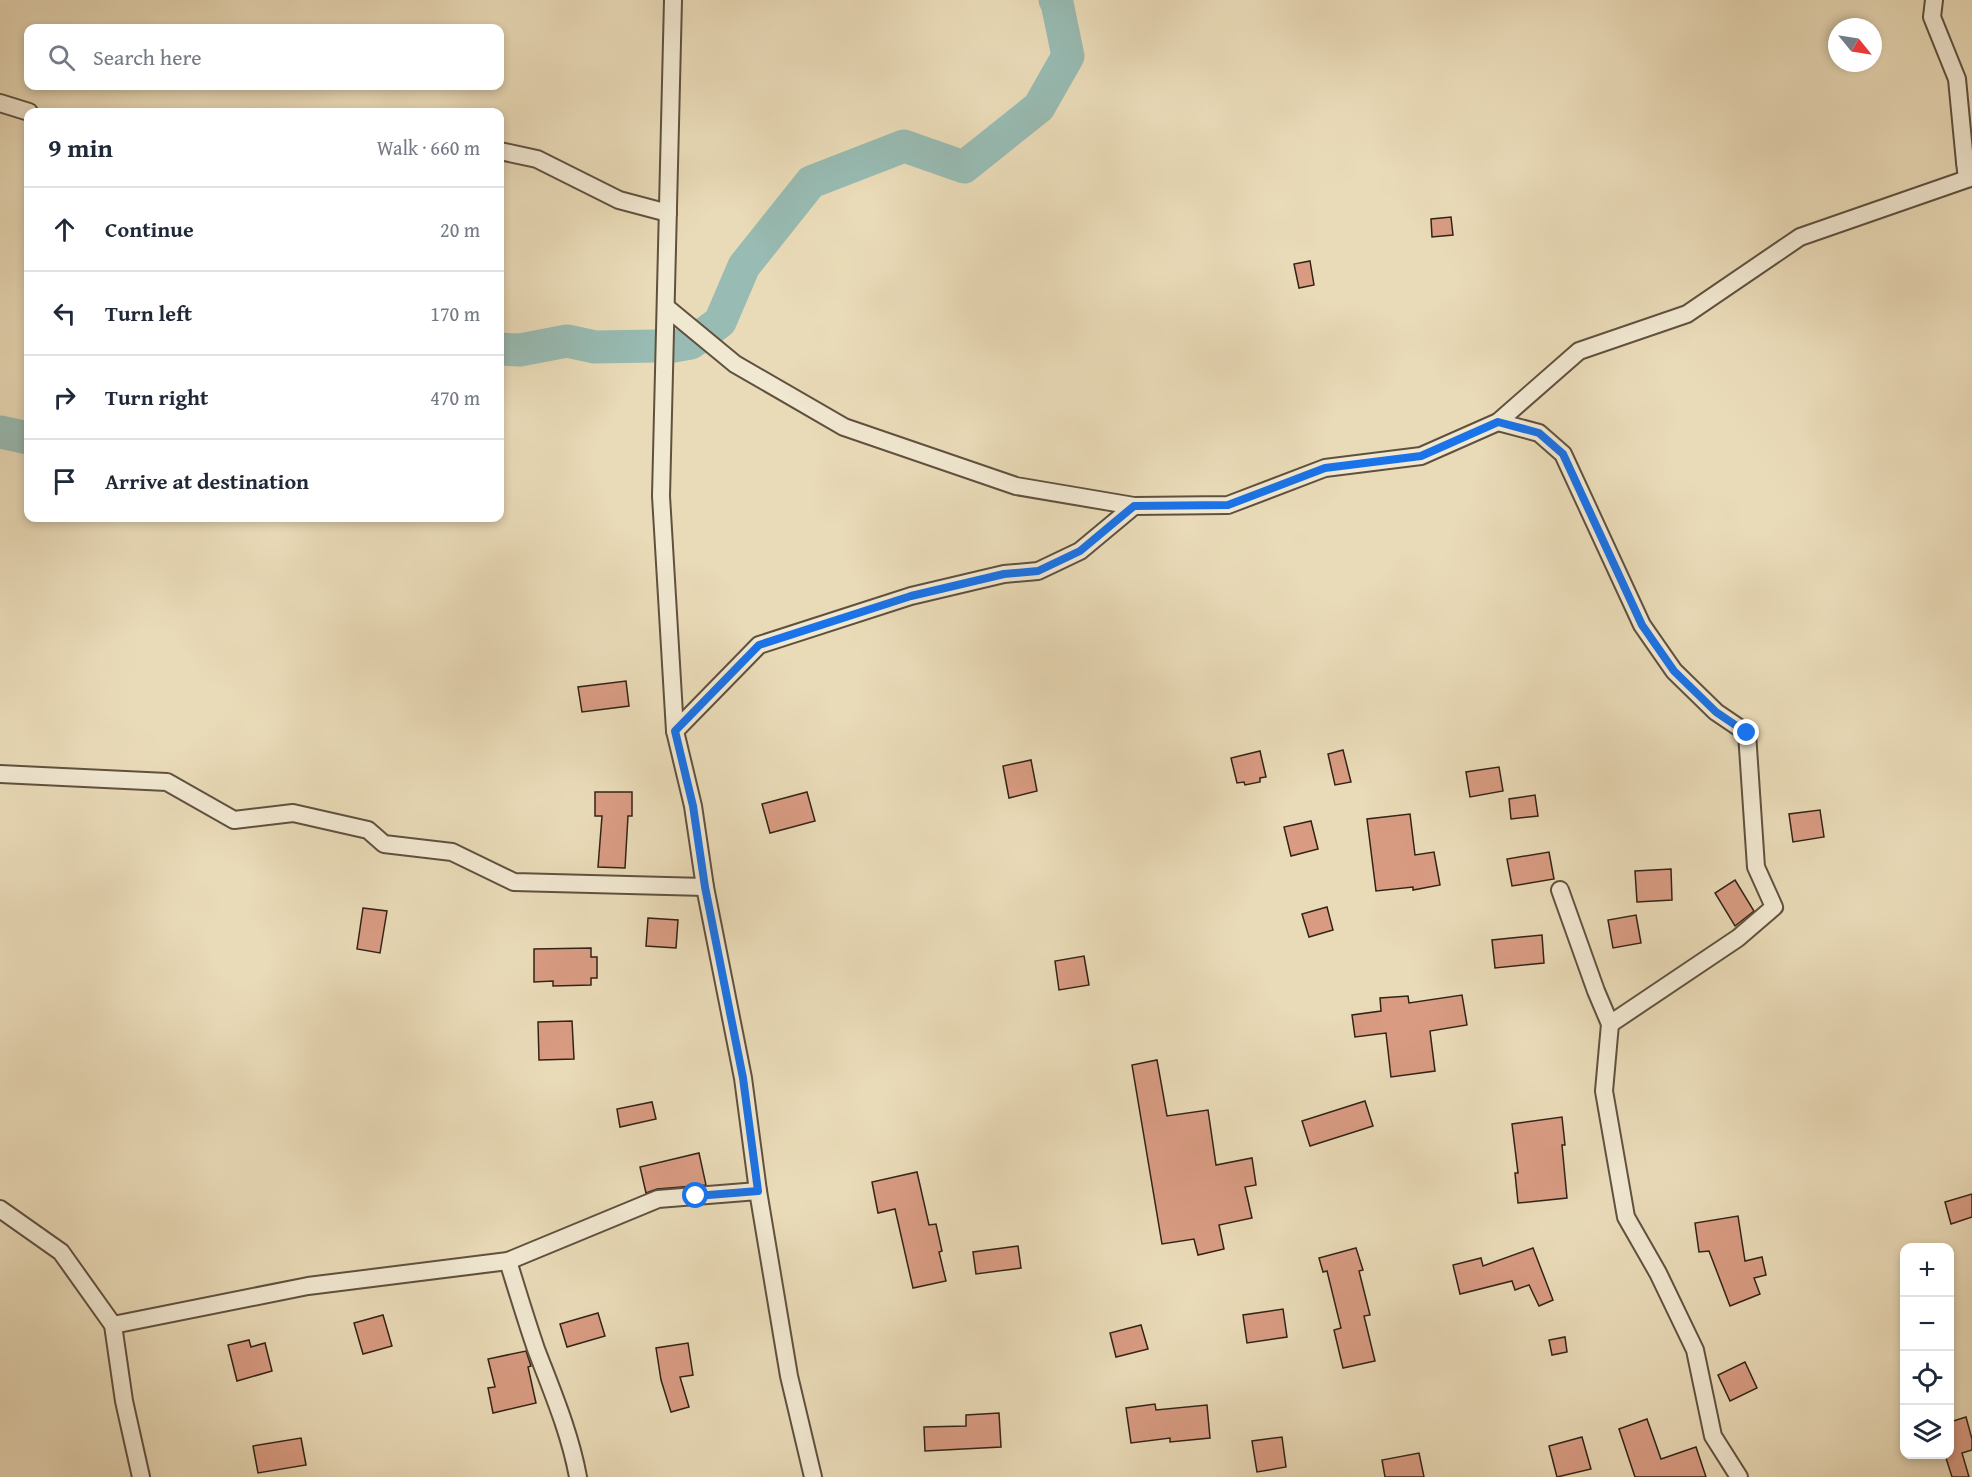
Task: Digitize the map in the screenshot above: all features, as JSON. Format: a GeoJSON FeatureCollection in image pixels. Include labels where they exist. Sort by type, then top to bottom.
{"type":"FeatureCollection","features":[{"type":"Feature","properties":{"kind":"street"},"geometry":{"type":"LineString","coordinates":[[674,0],[661,496],[675,731],[693,806],[705,887],[743,1078],[758,1191],[789,1376],[813,1477]]}},
{"type":"Feature","properties":{"kind":"street"},"geometry":{"type":"LineString","coordinates":[[666,307],[735,364],[844,427],[1016,486],[1134,506],[1228,505],[1325,468],[1421,456],[1498,422],[1579,351],[1687,314],[1800,237],[1966,179],[1968,162],[1957,79],[1932,17],[1934,0]]}},
{"type":"Feature","properties":{"kind":"street"},"geometry":{"type":"LineString","coordinates":[[0,103],[24,110]]}},
{"type":"Feature","properties":{"kind":"street"},"geometry":{"type":"LineString","coordinates":[[504,152],[537,159],[619,200],[668,213]]}},
{"type":"Feature","properties":{"kind":"street"},"geometry":{"type":"LineString","coordinates":[[1498,422],[1539,433],[1563,454],[1642,625],[1674,671],[1716,712],[1747,733],[1756,867],[1774,907],[1738,938],[1610,1024]]}},
{"type":"Feature","properties":{"kind":"street"},"geometry":{"type":"LineString","coordinates":[[675,731],[759,645],[911,596],[1004,574],[1038,571],[1080,551],[1134,506]]}},
{"type":"Feature","properties":{"kind":"street"},"geometry":{"type":"LineString","coordinates":[[0,774],[167,782],[234,820],[294,813],[368,830],[384,844],[452,852],[514,882],[705,887]]}},
{"type":"Feature","properties":{"kind":"street"},"geometry":{"type":"LineString","coordinates":[[1560,890],[1610,1024],[1604,1091],[1626,1217],[1658,1273],[1695,1350],[1713,1436],[1739,1477]]}},
{"type":"Feature","properties":{"kind":"street"},"geometry":{"type":"LineString","coordinates":[[113,1325],[308,1286],[507,1261],[658,1199],[758,1191]]}},
{"type":"Feature","properties":{"kind":"street"},"geometry":{"type":"LineString","coordinates":[[0,1209],[61,1252],[113,1325],[124,1401],[141,1477]]}},
{"type":"Feature","properties":{"kind":"street"},"geometry":{"type":"LineString","coordinates":[[507,1261],[558,1406],[578,1477]]}},
{"type":"Feature","properties":{"kind":"building"},"geometry":{"type":"Polygon","coordinates":[[[1451,217],[1453,235],[1432,237],[1431,219],[1451,217]]]}},
{"type":"Feature","properties":{"kind":"building"},"geometry":{"type":"Polygon","coordinates":[[[1310,261],[1314,285],[1299,288],[1294,264],[1310,261]]]}},
{"type":"Feature","properties":{"kind":"building"},"geometry":{"type":"Polygon","coordinates":[[[626,681],[629,706],[582,712],[578,687],[626,681]]]}},
{"type":"Feature","properties":{"kind":"building"},"geometry":{"type":"Polygon","coordinates":[[[1343,750],[1351,782],[1335,785],[1328,754],[1343,750]]]}},
{"type":"Feature","properties":{"kind":"building"},"geometry":{"type":"Polygon","coordinates":[[[1260,751],[1266,777],[1260,778],[1260,782],[1245,785],[1244,782],[1237,783],[1231,758],[1260,751]]]}},
{"type":"Feature","properties":{"kind":"building"},"geometry":{"type":"Polygon","coordinates":[[[1031,760],[1037,791],[1009,798],[1003,766],[1031,760]]]}},
{"type":"Feature","properties":{"kind":"building"},"geometry":{"type":"Polygon","coordinates":[[[1499,767],[1503,791],[1470,797],[1466,772],[1499,767]]]}},
{"type":"Feature","properties":{"kind":"building"},"geometry":{"type":"Polygon","coordinates":[[[595,792],[632,792],[632,816],[628,816],[625,868],[598,867],[602,816],[595,816],[595,792]]]}},
{"type":"Feature","properties":{"kind":"building"},"geometry":{"type":"Polygon","coordinates":[[[807,792],[815,821],[770,833],[762,804],[807,792]]]}},
{"type":"Feature","properties":{"kind":"building"},"geometry":{"type":"Polygon","coordinates":[[[1535,795],[1538,816],[1511,819],[1509,799],[1535,795]]]}},
{"type":"Feature","properties":{"kind":"building"},"geometry":{"type":"Polygon","coordinates":[[[1820,810],[1824,837],[1793,842],[1789,814],[1820,810]]]}},
{"type":"Feature","properties":{"kind":"building"},"geometry":{"type":"Polygon","coordinates":[[[1410,814],[1415,855],[1434,852],[1440,885],[1413,890],[1413,887],[1376,891],[1367,819],[1410,814]]]}},
{"type":"Feature","properties":{"kind":"building"},"geometry":{"type":"Polygon","coordinates":[[[1311,821],[1318,849],[1291,856],[1284,827],[1311,821]]]}},
{"type":"Feature","properties":{"kind":"building"},"geometry":{"type":"Polygon","coordinates":[[[1549,852],[1554,879],[1512,886],[1507,859],[1549,852]]]}},
{"type":"Feature","properties":{"kind":"building"},"geometry":{"type":"Polygon","coordinates":[[[1671,869],[1672,900],[1637,902],[1635,871],[1671,869]]]}},
{"type":"Feature","properties":{"kind":"building"},"geometry":{"type":"Polygon","coordinates":[[[1735,880],[1754,911],[1735,926],[1715,893],[1735,880]]]}},
{"type":"Feature","properties":{"kind":"building"},"geometry":{"type":"Polygon","coordinates":[[[1327,907],[1333,930],[1309,937],[1302,914],[1327,907]]]}},
{"type":"Feature","properties":{"kind":"building"},"geometry":{"type":"Polygon","coordinates":[[[363,908],[387,911],[380,953],[357,949],[363,908]]]}},
{"type":"Feature","properties":{"kind":"building"},"geometry":{"type":"Polygon","coordinates":[[[1636,915],[1641,943],[1613,948],[1608,920],[1636,915]]]}},
{"type":"Feature","properties":{"kind":"building"},"geometry":{"type":"Polygon","coordinates":[[[648,918],[678,920],[676,948],[646,946],[648,918]]]}},
{"type":"Feature","properties":{"kind":"building"},"geometry":{"type":"Polygon","coordinates":[[[1542,935],[1544,963],[1495,968],[1492,940],[1542,935]]]}},
{"type":"Feature","properties":{"kind":"building"},"geometry":{"type":"Polygon","coordinates":[[[591,948],[591,957],[597,957],[597,978],[591,978],[591,985],[553,986],[553,981],[534,982],[534,949],[591,948]]]}},
{"type":"Feature","properties":{"kind":"building"},"geometry":{"type":"Polygon","coordinates":[[[1084,956],[1089,985],[1059,990],[1055,961],[1084,956]]]}},
{"type":"Feature","properties":{"kind":"building"},"geometry":{"type":"Polygon","coordinates":[[[1462,995],[1467,1025],[1430,1031],[1435,1071],[1391,1077],[1386,1033],[1355,1037],[1352,1015],[1381,1011],[1380,998],[1408,996],[1409,1003],[1462,995]]]}},
{"type":"Feature","properties":{"kind":"building"},"geometry":{"type":"Polygon","coordinates":[[[572,1021],[574,1059],[539,1060],[538,1022],[572,1021]]]}},
{"type":"Feature","properties":{"kind":"building"},"geometry":{"type":"Polygon","coordinates":[[[1157,1060],[1167,1116],[1208,1110],[1216,1165],[1252,1158],[1256,1185],[1245,1187],[1252,1218],[1219,1225],[1224,1249],[1198,1255],[1194,1239],[1162,1244],[1132,1065],[1157,1060]]]}},
{"type":"Feature","properties":{"kind":"building"},"geometry":{"type":"Polygon","coordinates":[[[1365,1101],[1373,1126],[1310,1146],[1302,1121],[1365,1101]]]}},
{"type":"Feature","properties":{"kind":"building"},"geometry":{"type":"Polygon","coordinates":[[[652,1102],[656,1119],[620,1127],[617,1109],[652,1102]]]}},
{"type":"Feature","properties":{"kind":"building"},"geometry":{"type":"Polygon","coordinates":[[[1562,1117],[1567,1198],[1518,1203],[1515,1173],[1518,1173],[1512,1124],[1562,1117]]]}},
{"type":"Feature","properties":{"kind":"building"},"geometry":{"type":"Polygon","coordinates":[[[699,1153],[706,1185],[657,1189],[646,1193],[640,1167],[699,1153]]]}},
{"type":"Feature","properties":{"kind":"building"},"geometry":{"type":"Polygon","coordinates":[[[917,1172],[929,1225],[936,1224],[942,1251],[939,1252],[946,1281],[913,1288],[895,1209],[878,1213],[872,1182],[917,1172]]]}},
{"type":"Feature","properties":{"kind":"building"},"geometry":{"type":"Polygon","coordinates":[[[1972,1194],[1972,1217],[1951,1224],[1945,1202],[1972,1194]]]}},
{"type":"Feature","properties":{"kind":"building"},"geometry":{"type":"Polygon","coordinates":[[[1738,1216],[1745,1261],[1762,1257],[1766,1275],[1754,1278],[1760,1294],[1730,1306],[1709,1251],[1699,1252],[1695,1223],[1738,1216]]]}},
{"type":"Feature","properties":{"kind":"building"},"geometry":{"type":"Polygon","coordinates":[[[1018,1246],[1021,1268],[976,1274],[973,1252],[1018,1246]]]}},
{"type":"Feature","properties":{"kind":"building"},"geometry":{"type":"Polygon","coordinates":[[[1356,1248],[1363,1270],[1359,1271],[1370,1315],[1364,1316],[1375,1361],[1343,1368],[1334,1330],[1341,1328],[1327,1271],[1323,1272],[1319,1258],[1356,1248]]]}},
{"type":"Feature","properties":{"kind":"building"},"geometry":{"type":"Polygon","coordinates":[[[1533,1248],[1553,1300],[1539,1306],[1529,1285],[1515,1290],[1512,1281],[1460,1294],[1453,1265],[1481,1258],[1483,1266],[1533,1248]]]}},
{"type":"Feature","properties":{"kind":"building"},"geometry":{"type":"Polygon","coordinates":[[[1283,1309],[1287,1337],[1247,1343],[1243,1315],[1283,1309]]]}},
{"type":"Feature","properties":{"kind":"building"},"geometry":{"type":"Polygon","coordinates":[[[598,1313],[605,1336],[567,1347],[560,1324],[598,1313]]]}},
{"type":"Feature","properties":{"kind":"building"},"geometry":{"type":"Polygon","coordinates":[[[383,1315],[392,1346],[363,1354],[354,1323],[383,1315]]]}},
{"type":"Feature","properties":{"kind":"building"},"geometry":{"type":"Polygon","coordinates":[[[1141,1325],[1148,1349],[1116,1357],[1110,1333],[1141,1325]]]}},
{"type":"Feature","properties":{"kind":"building"},"geometry":{"type":"Polygon","coordinates":[[[1565,1337],[1567,1352],[1552,1355],[1549,1340],[1565,1337]]]}},
{"type":"Feature","properties":{"kind":"building"},"geometry":{"type":"Polygon","coordinates":[[[249,1340],[251,1347],[265,1343],[272,1371],[237,1381],[228,1345],[249,1340]]]}},
{"type":"Feature","properties":{"kind":"building"},"geometry":{"type":"Polygon","coordinates":[[[688,1343],[693,1375],[680,1377],[689,1407],[671,1412],[661,1380],[656,1348],[688,1343]]]}},
{"type":"Feature","properties":{"kind":"building"},"geometry":{"type":"Polygon","coordinates":[[[526,1351],[531,1366],[528,1367],[536,1403],[493,1413],[488,1388],[495,1387],[488,1359],[526,1351]]]}},
{"type":"Feature","properties":{"kind":"building"},"geometry":{"type":"Polygon","coordinates":[[[1745,1362],[1757,1388],[1730,1401],[1718,1375],[1745,1362]]]}},
{"type":"Feature","properties":{"kind":"building"},"geometry":{"type":"Polygon","coordinates":[[[1155,1404],[1156,1410],[1207,1405],[1210,1438],[1170,1442],[1170,1438],[1131,1443],[1126,1408],[1155,1404]]]}},
{"type":"Feature","properties":{"kind":"building"},"geometry":{"type":"Polygon","coordinates":[[[999,1413],[1001,1447],[925,1451],[924,1427],[966,1426],[966,1415],[999,1413]]]}},
{"type":"Feature","properties":{"kind":"building"},"geometry":{"type":"Polygon","coordinates":[[[1966,1417],[1972,1439],[1972,1450],[1962,1453],[1969,1477],[1952,1477],[1946,1459],[1954,1459],[1954,1421],[1966,1417]]]}},
{"type":"Feature","properties":{"kind":"building"},"geometry":{"type":"Polygon","coordinates":[[[1647,1419],[1661,1459],[1696,1447],[1706,1477],[1635,1477],[1619,1429],[1647,1419]]]}},
{"type":"Feature","properties":{"kind":"building"},"geometry":{"type":"Polygon","coordinates":[[[1282,1437],[1286,1467],[1257,1472],[1252,1441],[1282,1437]]]}},
{"type":"Feature","properties":{"kind":"building"},"geometry":{"type":"Polygon","coordinates":[[[1582,1437],[1591,1469],[1557,1477],[1549,1446],[1582,1437]]]}},
{"type":"Feature","properties":{"kind":"building"},"geometry":{"type":"Polygon","coordinates":[[[301,1438],[306,1465],[258,1473],[253,1446],[301,1438]]]}},
{"type":"Feature","properties":{"kind":"building"},"geometry":{"type":"Polygon","coordinates":[[[1419,1453],[1424,1477],[1385,1477],[1382,1460],[1419,1453]]]}},
{"type":"Feature","properties":{"kind":"waterway"},"geometry":{"type":"LineString","coordinates":[[674,346],[691,343],[720,322],[744,266],[811,182],[904,146],[964,167],[1039,107],[1068,56],[1055,0]]}},
{"type":"Feature","properties":{"kind":"waterway"},"geometry":{"type":"LineString","coordinates":[[504,349],[520,350],[567,341],[595,347],[656,346]]}},
{"type":"Feature","properties":{"kind":"waterway"},"geometry":{"type":"LineString","coordinates":[[0,432],[24,437]]}},
{"type":"Feature","properties":{"kind":"route"},"geometry":{"type":"LineString","coordinates":[[696,1196],[758,1191],[743,1078],[705,887],[693,806],[675,731],[759,645],[911,596],[1004,574],[1038,571],[1080,551],[1134,506],[1228,505],[1325,468],[1421,456],[1498,422],[1539,433],[1563,454],[1642,625],[1674,671],[1716,712],[1747,733]]}}]}
